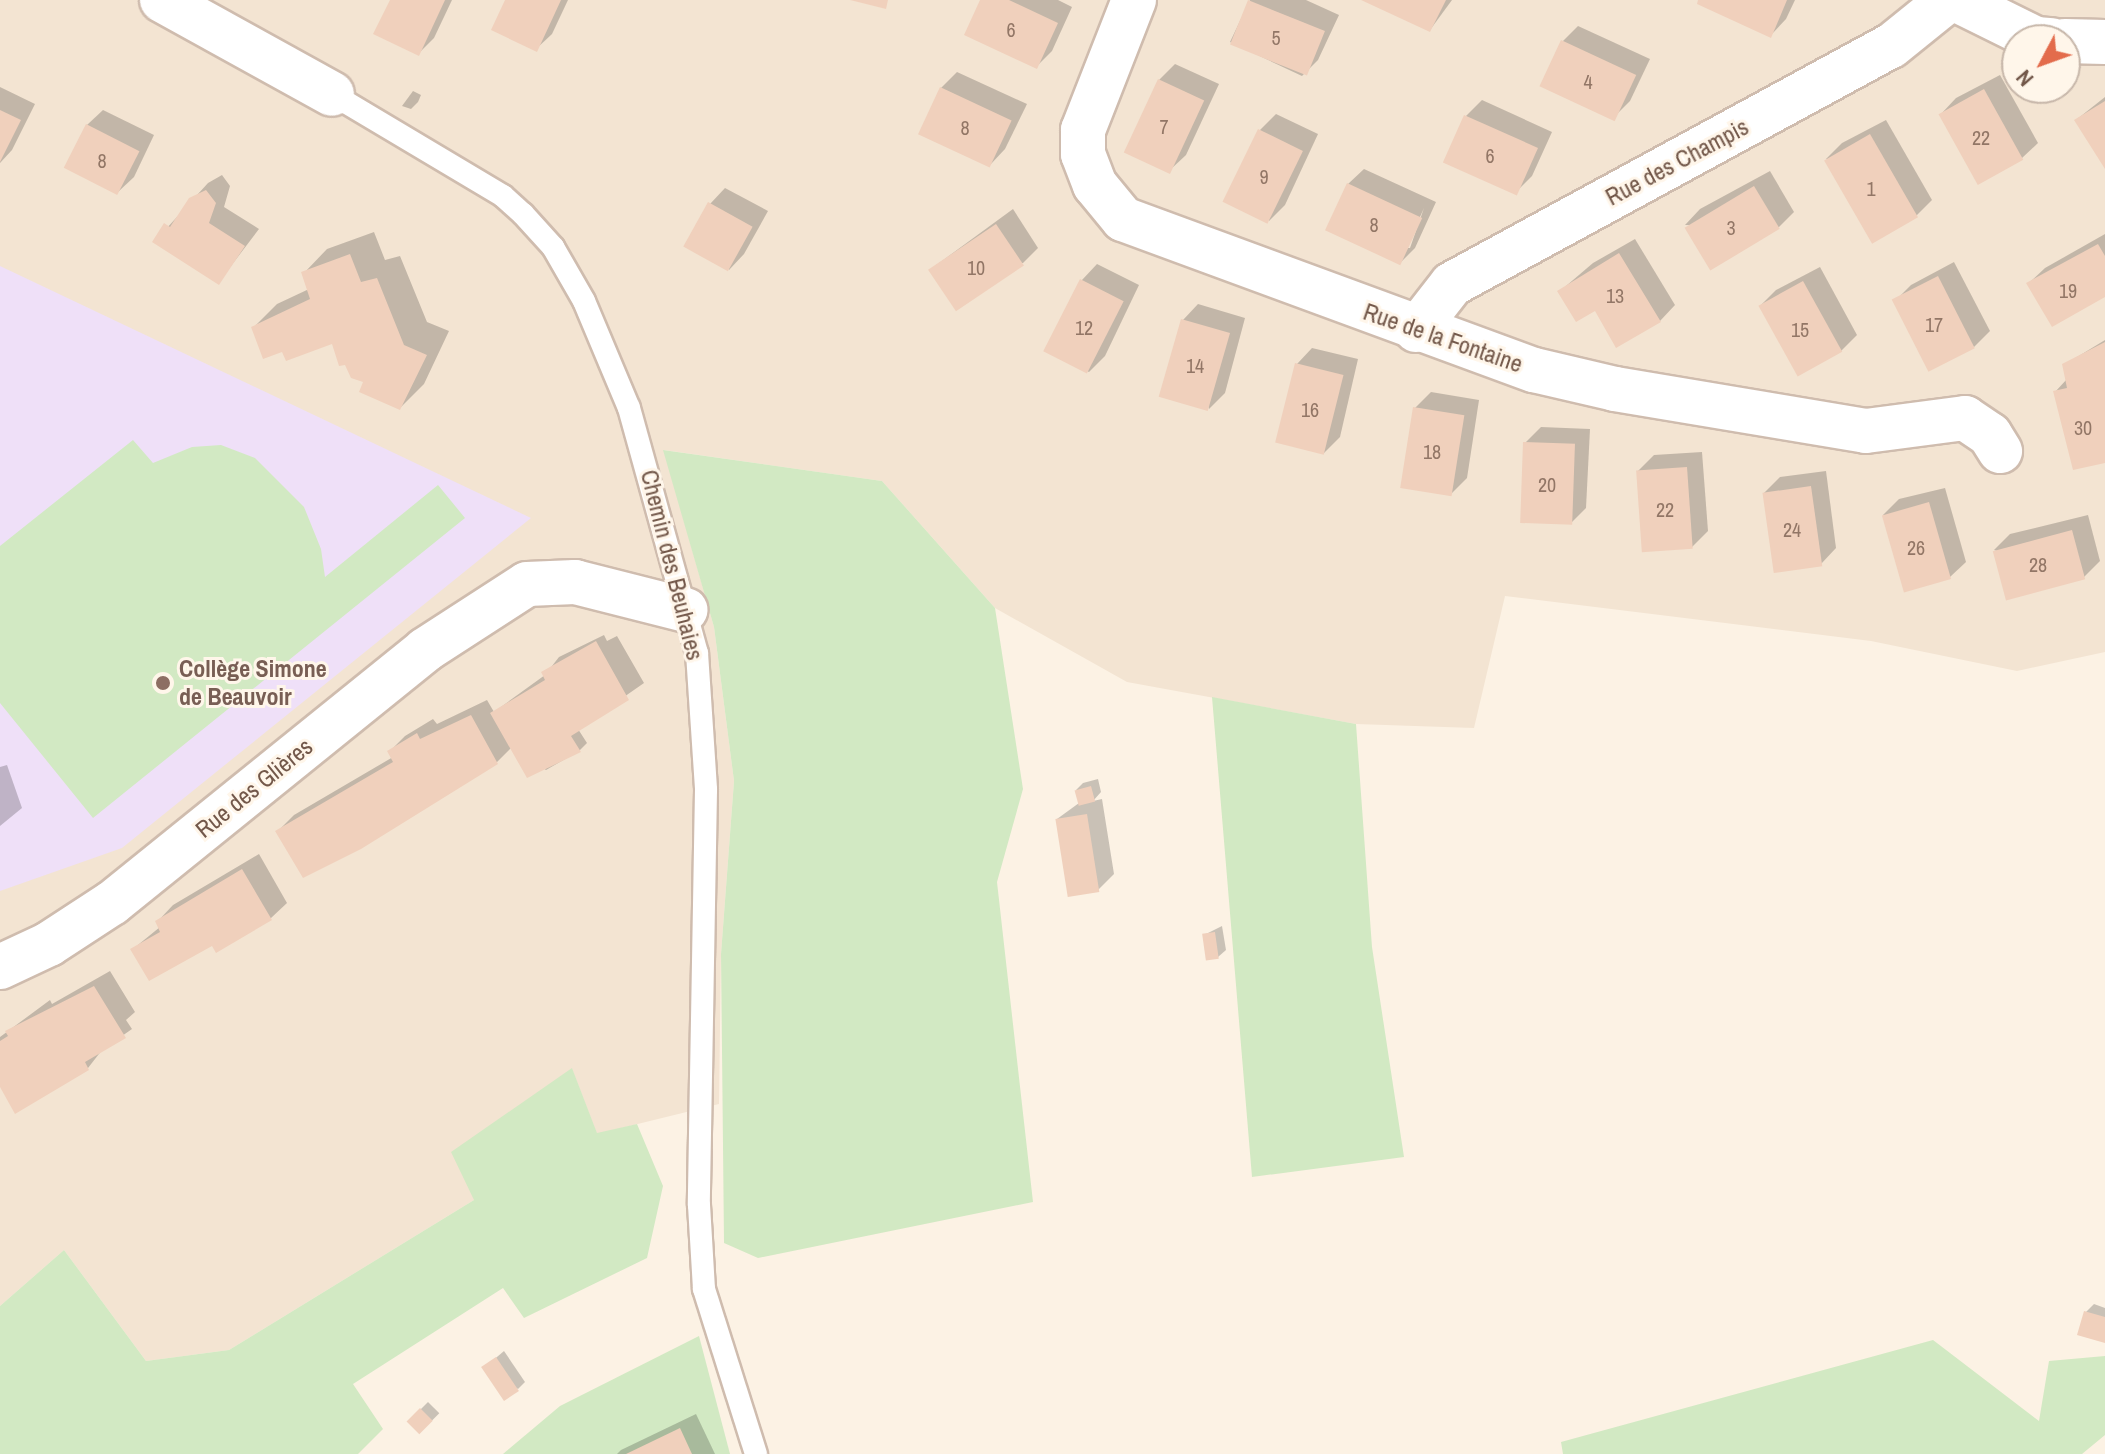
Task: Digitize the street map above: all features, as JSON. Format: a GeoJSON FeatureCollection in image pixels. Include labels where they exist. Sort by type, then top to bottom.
{"type":"FeatureCollection","features":[{"type":"Feature","properties":{"kind":"street","name":"Chemin des Beuhaies"},"geometry":{"type":"LineString","coordinates":[[162,0],[332,94]]}},
{"type":"Feature","properties":{"kind":"street","name":"Rue de la Fontaine"},"geometry":{"type":"LineString","coordinates":[[1134,0],[1083,130],[1083,154],[1107,204],[1123,219],[1416,330],[1534,370],[1725,408],[1866,431],[1965,418],[1990,435],[2000,451]]}},
{"type":"Feature","properties":{"kind":"street","name":"Rue des Champis"},"geometry":{"type":"LineString","coordinates":[[1416,330],[1452,284],[1891,46],[1948,0]]}},
{"type":"Feature","properties":{"kind":"street"},"geometry":{"type":"LineString","coordinates":[[1957,0],[2006,24]]}},
{"type":"Feature","properties":{"kind":"street"},"geometry":{"type":"LineString","coordinates":[[2081,41],[2105,42]]}},
{"type":"Feature","properties":{"kind":"street","name":"Rue des Glières"},"geometry":{"type":"LineString","coordinates":[[0,967],[49,944],[112,903],[425,650],[527,584],[575,582],[686,610]]}},
{"type":"Feature","properties":{"kind":"lane","name":"Chemin des Beuhaies"},"geometry":{"type":"LineString","coordinates":[[332,94],[503,196],[553,247],[584,301],[629,408],[697,653],[706,790],[699,1205],[704,1289],[756,1454]]}},
{"type":"Feature","properties":{"kind":"shaded area"},"geometry":{"type":"Polygon","coordinates":[[[0,0],[2105,0],[2105,652],[2017,671],[1871,641],[1505,596],[1474,728],[1356,724],[1127,682],[995,608],[882,481],[664,450],[714,627],[734,781],[721,954],[719,1104],[597,1134],[572,1069],[474,1200],[229,1350],[146,1361],[64,1250],[0,1306],[0,0]]]}},
{"type":"Feature","properties":{"kind":"shaded area","name":"Collège Simone de Beauvoir"},"geometry":{"type":"Polygon","coordinates":[[[0,266],[531,518],[122,848],[0,891],[0,266]]]}},
{"type":"Feature","properties":{"kind":"green space"},"geometry":{"type":"Polygon","coordinates":[[[133,440],[153,463],[192,447],[221,445],[255,458],[304,507],[321,549],[325,577],[438,485],[465,518],[93,818],[0,703],[0,546],[133,440]]]}},
{"type":"Feature","properties":{"kind":"green space"},"geometry":{"type":"Polygon","coordinates":[[[663,450],[882,481],[995,608],[1023,789],[997,882],[1033,1202],[758,1258],[724,1243],[721,954],[734,781],[714,627],[663,450]]]}},
{"type":"Feature","properties":{"kind":"green space"},"geometry":{"type":"Polygon","coordinates":[[[1212,697],[1356,724],[1372,947],[1404,1157],[1252,1177],[1212,697]]]}},
{"type":"Feature","properties":{"kind":"green space"},"geometry":{"type":"Polygon","coordinates":[[[572,1068],[597,1133],[637,1124],[663,1186],[647,1258],[524,1318],[503,1288],[353,1384],[383,1429],[358,1454],[0,1454],[0,1306],[64,1250],[146,1361],[229,1350],[474,1200],[451,1152],[572,1068]]]}},
{"type":"Feature","properties":{"kind":"green space"},"geometry":{"type":"Polygon","coordinates":[[[699,1336],[730,1454],[503,1454],[560,1406],[699,1336]]]}},
{"type":"Feature","properties":{"kind":"green space"},"geometry":{"type":"Polygon","coordinates":[[[1933,1340],[2039,1421],[2049,1361],[2105,1356],[2105,1435],[2082,1454],[1563,1454],[1561,1442],[1933,1340]]]}},
{"type":"Feature","properties":{"kind":"building"},"geometry":{"type":"Polygon","coordinates":[[[390,0],[445,0],[419,56],[373,34],[390,0]]]}},
{"type":"Feature","properties":{"kind":"building"},"geometry":{"type":"Polygon","coordinates":[[[505,0],[561,0],[537,52],[491,30],[505,0]]]}},
{"type":"Feature","properties":{"kind":"building"},"geometry":{"type":"Polygon","coordinates":[[[850,0],[888,0],[886,9],[850,0]]]}},
{"type":"Feature","properties":{"kind":"building"},"geometry":{"type":"Polygon","coordinates":[[[980,0],[1009,0],[1058,23],[1037,69],[964,35],[980,0]]]}},
{"type":"Feature","properties":{"kind":"building"},"geometry":{"type":"Polygon","coordinates":[[[1248,0],[1325,31],[1307,76],[1230,45],[1248,0]]]}},
{"type":"Feature","properties":{"kind":"building"},"geometry":{"type":"Polygon","coordinates":[[[1361,0],[1446,0],[1430,32],[1361,0]]]}},
{"type":"Feature","properties":{"kind":"building"},"geometry":{"type":"Polygon","coordinates":[[[1698,0],[1787,0],[1771,38],[1697,4],[1698,0]]]}},
{"type":"Feature","properties":{"kind":"building"},"geometry":{"type":"Polygon","coordinates":[[[1561,40],[1636,75],[1615,121],[1539,86],[1561,40]]]}},
{"type":"Feature","properties":{"kind":"building"},"geometry":{"type":"Polygon","coordinates":[[[1158,79],[1204,101],[1170,174],[1124,152],[1158,79]]]}},
{"type":"Feature","properties":{"kind":"building"},"geometry":{"type":"Polygon","coordinates":[[[940,87],[1012,120],[990,168],[918,134],[940,87]]]}},
{"type":"Feature","properties":{"kind":"building"},"geometry":{"type":"Polygon","coordinates":[[[1984,89],[2023,160],[1978,185],[1939,114],[1984,89]]]}},
{"type":"Feature","properties":{"kind":"building"},"geometry":{"type":"Polygon","coordinates":[[[2105,101],[2105,169],[2074,120],[2105,101]]]}},
{"type":"Feature","properties":{"kind":"building"},"geometry":{"type":"Polygon","coordinates":[[[0,110],[21,120],[0,162],[0,110]]]}},
{"type":"Feature","properties":{"kind":"building"},"geometry":{"type":"Polygon","coordinates":[[[1464,115],[1538,148],[1517,195],[1443,163],[1464,115]]]}},
{"type":"Feature","properties":{"kind":"building"},"geometry":{"type":"Polygon","coordinates":[[[86,124],[139,151],[117,195],[64,168],[86,124]]]}},
{"type":"Feature","properties":{"kind":"building"},"geometry":{"type":"Polygon","coordinates":[[[1258,129],[1303,151],[1267,224],[1222,202],[1258,129]]]}},
{"type":"Feature","properties":{"kind":"building"},"geometry":{"type":"Polygon","coordinates":[[[1870,134],[1918,217],[1872,244],[1824,160],[1870,134]]]}},
{"type":"Feature","properties":{"kind":"building"},"geometry":{"type":"Polygon","coordinates":[[[1347,183],[1422,218],[1400,265],[1325,230],[1347,183]]]}},
{"type":"Feature","properties":{"kind":"building"},"geometry":{"type":"Polygon","coordinates":[[[1754,186],[1780,229],[1710,271],[1685,228],[1754,186]]]}},
{"type":"Feature","properties":{"kind":"building"},"geometry":{"type":"Polygon","coordinates":[[[206,190],[216,203],[209,223],[245,246],[219,285],[152,242],[164,223],[170,227],[189,198],[206,190]]]}},
{"type":"Feature","properties":{"kind":"building"},"geometry":{"type":"Polygon","coordinates":[[[708,202],[753,227],[728,271],[683,247],[708,202]]]}},
{"type":"Feature","properties":{"kind":"building"},"geometry":{"type":"Polygon","coordinates":[[[996,224],[1024,265],[956,311],[928,270],[996,224]]]}},
{"type":"Feature","properties":{"kind":"building"},"geometry":{"type":"Polygon","coordinates":[[[2098,244],[2105,256],[2105,297],[2052,327],[2026,283],[2098,244]]]}},
{"type":"Feature","properties":{"kind":"building"},"geometry":{"type":"Polygon","coordinates":[[[1619,253],[1661,322],[1616,348],[1595,311],[1576,322],[1557,291],[1619,253]]]}},
{"type":"Feature","properties":{"kind":"building"},"geometry":{"type":"Polygon","coordinates":[[[350,254],[361,282],[377,278],[404,345],[427,355],[400,410],[359,392],[363,382],[351,378],[345,365],[339,366],[332,344],[286,361],[282,352],[263,359],[251,327],[310,299],[301,272],[350,254]]]}},
{"type":"Feature","properties":{"kind":"building"},"geometry":{"type":"Polygon","coordinates":[[[1938,276],[1975,348],[1928,372],[1892,300],[1938,276]]]}},
{"type":"Feature","properties":{"kind":"building"},"geometry":{"type":"Polygon","coordinates":[[[1080,279],[1124,301],[1087,373],[1043,351],[1080,279]]]}},
{"type":"Feature","properties":{"kind":"building"},"geometry":{"type":"Polygon","coordinates":[[[1803,281],[1842,352],[1798,377],[1758,306],[1803,281]]]}},
{"type":"Feature","properties":{"kind":"building"},"geometry":{"type":"Polygon","coordinates":[[[1181,319],[1230,333],[1208,411],[1159,397],[1181,319]]]}},
{"type":"Feature","properties":{"kind":"building"},"geometry":{"type":"Polygon","coordinates":[[[2105,342],[2105,463],[2073,470],[2053,391],[2067,388],[2062,364],[2105,342]]]}},
{"type":"Feature","properties":{"kind":"building"},"geometry":{"type":"Polygon","coordinates":[[[1295,363],[1344,375],[1324,455],[1275,443],[1295,363]]]}},
{"type":"Feature","properties":{"kind":"building"},"geometry":{"type":"Polygon","coordinates":[[[1413,407],[1464,415],[1452,496],[1400,488],[1413,407]]]}},
{"type":"Feature","properties":{"kind":"building"},"geometry":{"type":"Polygon","coordinates":[[[1523,442],[1575,444],[1572,525],[1520,523],[1523,442]]]}},
{"type":"Feature","properties":{"kind":"building"},"geometry":{"type":"Polygon","coordinates":[[[1687,467],[1693,549],[1642,552],[1636,471],[1687,467]]]}},
{"type":"Feature","properties":{"kind":"building"},"geometry":{"type":"Polygon","coordinates":[[[1811,486],[1822,566],[1774,573],[1762,493],[1811,486]]]}},
{"type":"Feature","properties":{"kind":"building"},"geometry":{"type":"Polygon","coordinates":[[[1929,502],[1951,579],[1904,592],[1882,516],[1929,502]]]}},
{"type":"Feature","properties":{"kind":"building"},"geometry":{"type":"Polygon","coordinates":[[[2072,530],[2085,579],[2006,600],[1993,551],[2072,530]]]}},
{"type":"Feature","properties":{"kind":"building"},"geometry":{"type":"Polygon","coordinates":[[[596,641],[629,700],[571,736],[581,752],[527,778],[490,713],[545,680],[541,672],[596,641]]]}},
{"type":"Feature","properties":{"kind":"building"},"geometry":{"type":"Polygon","coordinates":[[[471,715],[498,764],[361,849],[303,878],[275,831],[393,762],[387,751],[417,733],[420,739],[471,715]]]}},
{"type":"Feature","properties":{"kind":"building"},"geometry":{"type":"Polygon","coordinates":[[[1091,786],[1095,801],[1079,806],[1075,790],[1091,786]]]}},
{"type":"Feature","properties":{"kind":"building"},"geometry":{"type":"Polygon","coordinates":[[[1087,814],[1099,892],[1068,897],[1055,819],[1087,814]]]}},
{"type":"Feature","properties":{"kind":"building"},"geometry":{"type":"Polygon","coordinates":[[[242,869],[272,920],[216,953],[212,946],[149,981],[130,949],[160,932],[155,921],[242,869]]]}},
{"type":"Feature","properties":{"kind":"building"},"geometry":{"type":"Polygon","coordinates":[[[1215,932],[1219,959],[1206,961],[1202,934],[1215,932]]]}},
{"type":"Feature","properties":{"kind":"building"},"geometry":{"type":"Polygon","coordinates":[[[94,986],[126,1038],[85,1062],[89,1070],[15,1114],[0,1087],[0,1041],[8,1036],[5,1031],[94,986]]]}},
{"type":"Feature","properties":{"kind":"building"},"geometry":{"type":"Polygon","coordinates":[[[2084,1311],[2105,1317],[2105,1343],[2077,1335],[2084,1311]]]}},
{"type":"Feature","properties":{"kind":"building"},"geometry":{"type":"Polygon","coordinates":[[[496,1357],[519,1391],[504,1401],[481,1367],[496,1357]]]}},
{"type":"Feature","properties":{"kind":"building"},"geometry":{"type":"Polygon","coordinates":[[[420,1408],[433,1421],[419,1434],[407,1421],[420,1408]]]}},
{"type":"Feature","properties":{"kind":"building"},"geometry":{"type":"Polygon","coordinates":[[[680,1428],[692,1454],[626,1454],[680,1428]]]}},
{"type":"Feature","properties":{"kind":"place","name":"Collège Simone de Beauvoir"},"geometry":{"type":"Point","coordinates":[163,683]}}]}
